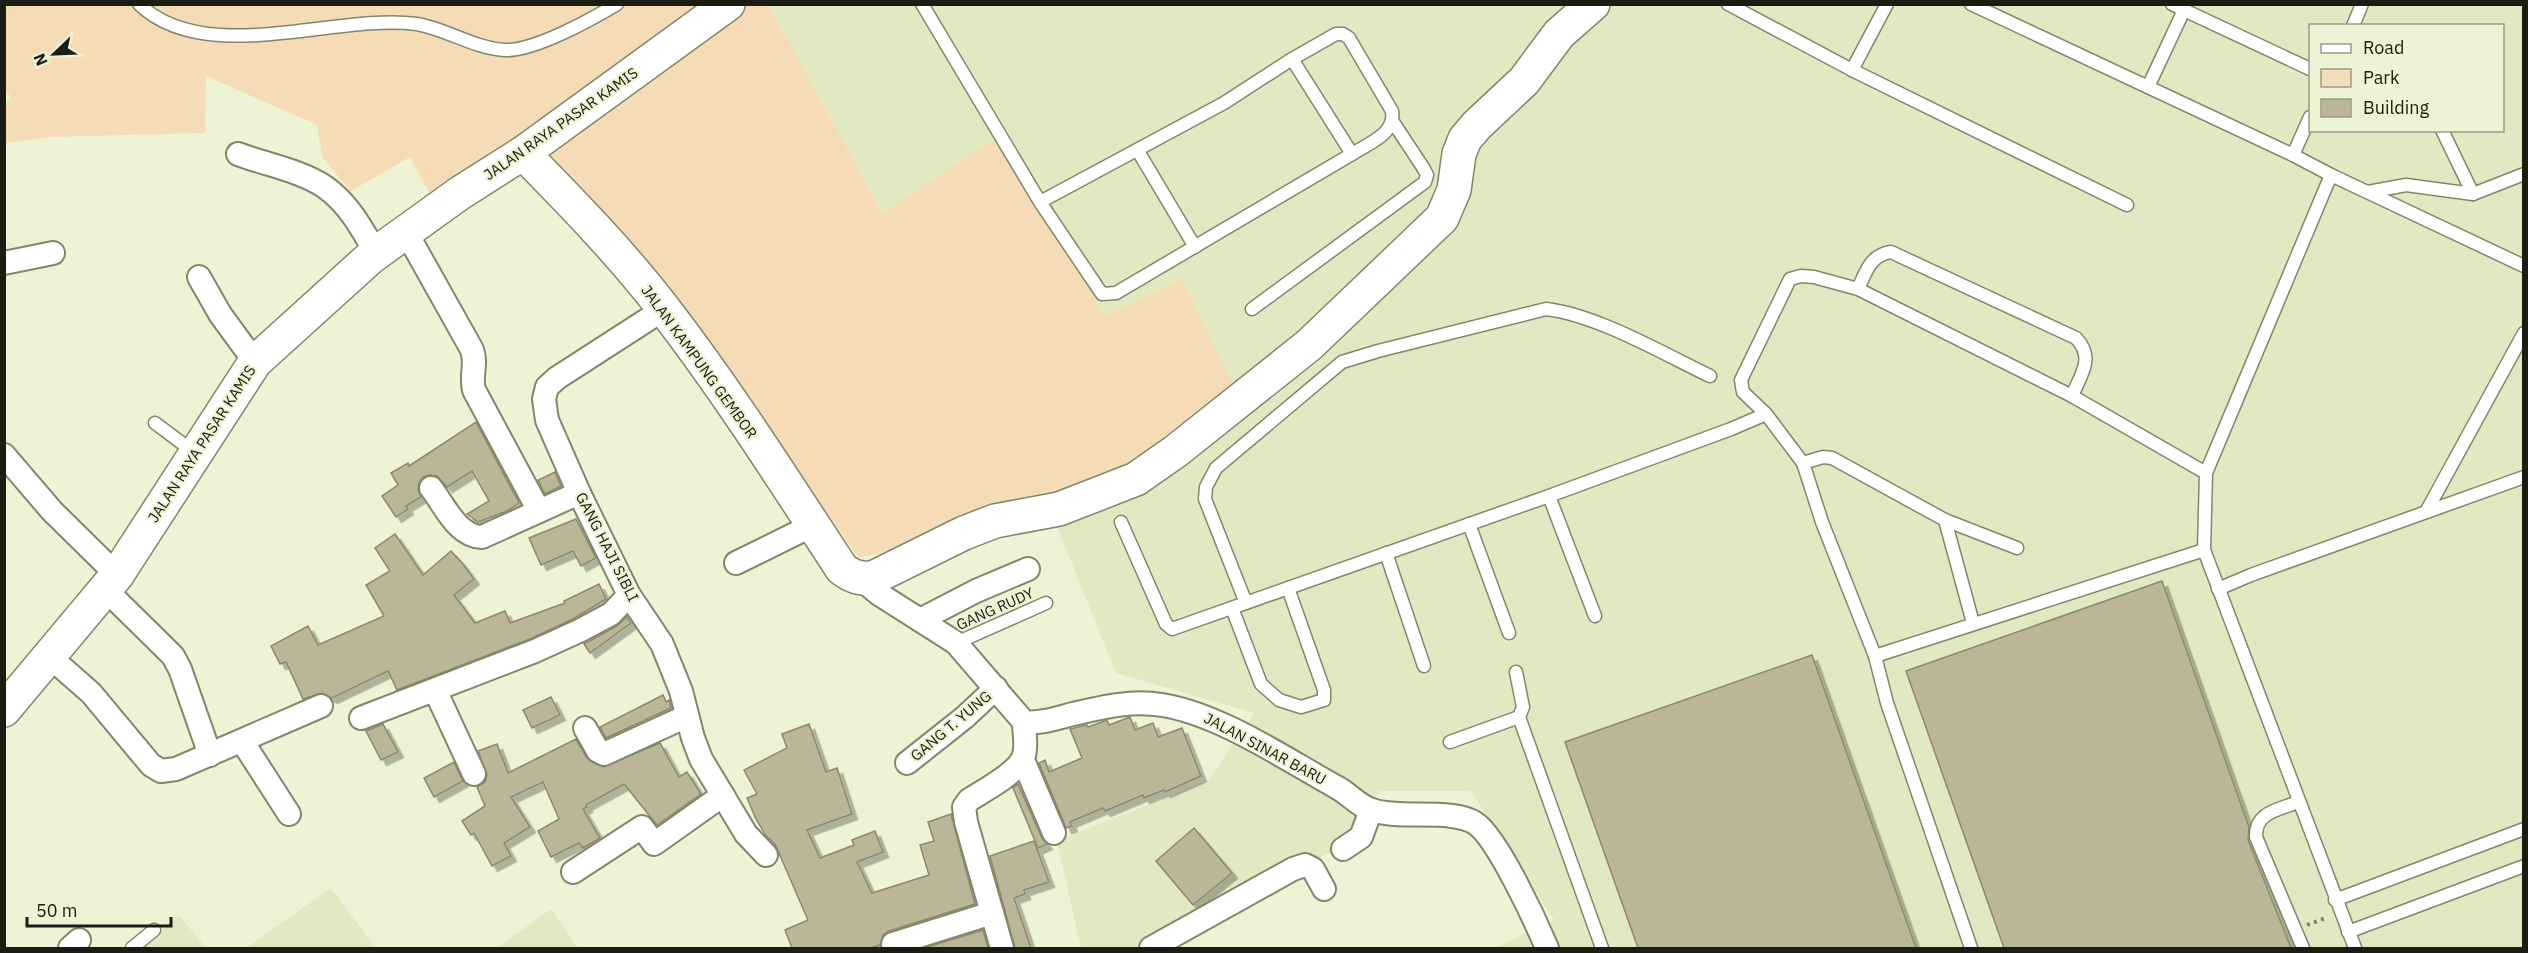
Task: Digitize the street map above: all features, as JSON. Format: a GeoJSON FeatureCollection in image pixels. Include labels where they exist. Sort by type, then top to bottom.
{"type":"FeatureCollection","features":[{"type":"Feature","properties":{"kind":"street","name":"JALAN RAYA PASAR KAMIS"},"geometry":{"type":"LineString","coordinates":[[6,704],[50,657],[111,582],[255,362],[376,253],[460,193],[523,153],[728,4]]}},
{"type":"Feature","properties":{"kind":"street"},"geometry":{"type":"LineString","coordinates":[[861,579],[886,574],[964,533],[995,521],[1059,509],[1099,495],[1136,479],[1176,451],[1309,345],[1437,223],[1454,190],[1459,154],[1465,139],[1520,86],[1559,34],[1593,4]]}},
{"type":"Feature","properties":{"kind":"street","name":"JALAN KAMPUNG GEMBOR"},"geometry":{"type":"LineString","coordinates":[[523,153],[592,224],[664,309],[842,569],[861,579]]}},
{"type":"Feature","properties":{"kind":"street"},"geometry":{"type":"LineString","coordinates":[[238,154],[307,178],[324,187],[355,218],[376,253]]}},
{"type":"Feature","properties":{"kind":"street"},"geometry":{"type":"LineString","coordinates":[[406,232],[471,348],[476,361],[473,373],[474,390],[539,512]]}},
{"type":"Feature","properties":{"kind":"street"},"geometry":{"type":"LineString","coordinates":[[4,263],[53,253]]}},
{"type":"Feature","properties":{"kind":"street"},"geometry":{"type":"LineString","coordinates":[[200,277],[220,314],[255,362]]}},
{"type":"Feature","properties":{"kind":"street","name":"GANG HAJI SIBLI"},"geometry":{"type":"LineString","coordinates":[[664,309],[557,378],[547,387],[544,399],[547,420],[628,595],[662,644],[678,682],[701,759],[746,834],[766,855]]}},
{"type":"Feature","properties":{"kind":"street"},"geometry":{"type":"LineString","coordinates":[[4,455],[173,656],[180,669],[210,754]]}},
{"type":"Feature","properties":{"kind":"street"},"geometry":{"type":"LineString","coordinates":[[431,488],[462,531],[473,537],[482,537],[579,493]]}},
{"type":"Feature","properties":{"kind":"street"},"geometry":{"type":"LineString","coordinates":[[736,563],[813,525]]}},
{"type":"Feature","properties":{"kind":"street"},"geometry":{"type":"LineString","coordinates":[[920,620],[976,591],[1028,569]]}},
{"type":"Feature","properties":{"kind":"street"},"geometry":{"type":"LineString","coordinates":[[861,579],[879,594],[956,643],[1024,722],[1023,760],[1054,832]]}},
{"type":"Feature","properties":{"kind":"street"},"geometry":{"type":"LineString","coordinates":[[361,718],[579,631],[611,614],[628,595]]}},
{"type":"Feature","properties":{"kind":"street"},"geometry":{"type":"LineString","coordinates":[[50,657],[91,693],[156,769],[170,771],[321,706]]}},
{"type":"Feature","properties":{"kind":"street","name":"GANG T. YUNG"},"geometry":{"type":"LineString","coordinates":[[907,763],[965,717],[996,688]]}},
{"type":"Feature","properties":{"kind":"street"},"geometry":{"type":"LineString","coordinates":[[435,690],[474,774]]}},
{"type":"Feature","properties":{"kind":"street","name":"JALAN SINAR BARU"},"geometry":{"type":"LineString","coordinates":[[1024,722],[1044,721],[1127,703],[1162,705],[1200,714],[1343,791],[1371,810],[1404,815],[1461,818],[1476,823],[1489,836],[1500,855],[1545,944]]}},
{"type":"Feature","properties":{"kind":"street"},"geometry":{"type":"LineString","coordinates":[[585,728],[598,751],[604,754],[687,716]]}},
{"type":"Feature","properties":{"kind":"street"},"geometry":{"type":"LineString","coordinates":[[242,741],[289,814]]}},
{"type":"Feature","properties":{"kind":"street"},"geometry":{"type":"LineString","coordinates":[[1002,948],[966,822],[964,807],[969,800],[1014,770],[1023,760]]}},
{"type":"Feature","properties":{"kind":"street"},"geometry":{"type":"LineString","coordinates":[[573,872],[642,827],[654,844],[723,795]]}},
{"type":"Feature","properties":{"kind":"street"},"geometry":{"type":"LineString","coordinates":[[1343,849],[1361,837],[1371,810]]}},
{"type":"Feature","properties":{"kind":"street"},"geometry":{"type":"LineString","coordinates":[[1151,948],[1293,869],[1305,865],[1313,869],[1324,889]]}},
{"type":"Feature","properties":{"kind":"street"},"geometry":{"type":"LineString","coordinates":[[893,944],[992,913]]}},
{"type":"Feature","properties":{"kind":"lane"},"geometry":{"type":"LineString","coordinates":[[139,4],[148,14],[191,31],[271,36],[360,24],[417,24],[505,50],[529,45],[578,27],[617,4]]}},
{"type":"Feature","properties":{"kind":"lane"},"geometry":{"type":"LineString","coordinates":[[922,4],[1040,202],[1102,294],[1116,293],[1195,247],[1352,154],[1389,130],[1393,122]]}},
{"type":"Feature","properties":{"kind":"lane"},"geometry":{"type":"LineString","coordinates":[[1728,4],[1852,70],[2127,205]]}},
{"type":"Feature","properties":{"kind":"lane"},"geometry":{"type":"LineString","coordinates":[[1852,70],[1887,4]]}},
{"type":"Feature","properties":{"kind":"lane"},"geometry":{"type":"LineString","coordinates":[[1971,4],[2523,266]]}},
{"type":"Feature","properties":{"kind":"lane"},"geometry":{"type":"LineString","coordinates":[[2358,23],[2362,4]]}},
{"type":"Feature","properties":{"kind":"lane"},"geometry":{"type":"LineString","coordinates":[[2148,87],[2178,7],[2309,69]]}},
{"type":"Feature","properties":{"kind":"lane"},"geometry":{"type":"LineString","coordinates":[[1040,202],[1138,151],[1224,102],[1331,36],[1343,34],[1349,38],[1392,111],[1393,122],[1427,175],[1425,182],[1252,309]]}},
{"type":"Feature","properties":{"kind":"lane"},"geometry":{"type":"LineString","coordinates":[[1292,58],[1352,154]]}},
{"type":"Feature","properties":{"kind":"lane"},"geometry":{"type":"LineString","coordinates":[[2293,155],[2309,119]]}},
{"type":"Feature","properties":{"kind":"lane"},"geometry":{"type":"LineString","coordinates":[[2443,132],[2473,194]]}},
{"type":"Feature","properties":{"kind":"lane"},"geometry":{"type":"LineString","coordinates":[[1138,151],[1195,247]]}},
{"type":"Feature","properties":{"kind":"lane"},"geometry":{"type":"LineString","coordinates":[[2368,192],[2406,185],[2473,194],[2523,174]]}},
{"type":"Feature","properties":{"kind":"lane"},"geometry":{"type":"LineString","coordinates":[[2331,175],[2206,473],[2205,550],[2298,802],[2355,948]]}},
{"type":"Feature","properties":{"kind":"lane"},"geometry":{"type":"LineString","coordinates":[[1857,289],[1872,261],[1881,254],[1891,252],[2076,338],[2085,348],[2087,359],[2072,396]]}},
{"type":"Feature","properties":{"kind":"lane"},"geometry":{"type":"LineString","coordinates":[[1971,948],[1887,703],[1875,656],[1822,522],[1803,463],[1766,414],[1743,392],[1741,380],[1790,279],[1801,276],[1814,277],[1857,289],[2072,396],[2206,473]]}},
{"type":"Feature","properties":{"kind":"lane"},"geometry":{"type":"LineString","coordinates":[[1246,603],[1205,499],[1206,487],[1216,468],[1342,362],[1546,309],[1569,312],[1590,320],[1710,376]]}},
{"type":"Feature","properties":{"kind":"lane"},"geometry":{"type":"LineString","coordinates":[[2426,512],[2523,333]]}},
{"type":"Feature","properties":{"kind":"lane"},"geometry":{"type":"LineString","coordinates":[[1121,522],[1166,624],[1172,629],[1549,496],[1766,414]]}},
{"type":"Feature","properties":{"kind":"lane"},"geometry":{"type":"LineString","coordinates":[[155,423],[196,453]]}},
{"type":"Feature","properties":{"kind":"lane"},"geometry":{"type":"LineString","coordinates":[[1803,463],[1823,457],[1832,458],[1945,520],[2017,548]]}},
{"type":"Feature","properties":{"kind":"lane"},"geometry":{"type":"LineString","coordinates":[[2218,589],[2523,477]]}},
{"type":"Feature","properties":{"kind":"lane"},"geometry":{"type":"LineString","coordinates":[[1549,496],[1595,616]]}},
{"type":"Feature","properties":{"kind":"lane"},"geometry":{"type":"LineString","coordinates":[[1945,520],[1973,623]]}},
{"type":"Feature","properties":{"kind":"lane"},"geometry":{"type":"LineString","coordinates":[[1468,524],[1509,633]]}},
{"type":"Feature","properties":{"kind":"lane"},"geometry":{"type":"LineString","coordinates":[[1875,656],[2205,550]]}},
{"type":"Feature","properties":{"kind":"lane"},"geometry":{"type":"LineString","coordinates":[[1386,553],[1424,666]]}},
{"type":"Feature","properties":{"kind":"lane"},"geometry":{"type":"LineString","coordinates":[[1232,608],[1261,684],[1279,700],[1301,707],[1324,700],[1324,690],[1288,588]]}},
{"type":"Feature","properties":{"kind":"lane","name":"GANG RUDY"},"geometry":{"type":"LineString","coordinates":[[956,643],[1046,603]]}},
{"type":"Feature","properties":{"kind":"lane"},"geometry":{"type":"LineString","coordinates":[[1516,672],[1523,707],[1519,717],[1602,948]]}},
{"type":"Feature","properties":{"kind":"lane"},"geometry":{"type":"LineString","coordinates":[[1450,742],[1519,717]]}},
{"type":"Feature","properties":{"kind":"lane"},"geometry":{"type":"LineString","coordinates":[[2298,802],[2261,817],[2256,825],[2256,837],[2303,948]]}},
{"type":"Feature","properties":{"kind":"lane"},"geometry":{"type":"LineString","coordinates":[[2335,900],[2523,829]]}},
{"type":"Feature","properties":{"kind":"lane"},"geometry":{"type":"LineString","coordinates":[[2348,932],[2523,866]]}},
{"type":"Feature","properties":{"kind":"lane"},"geometry":{"type":"LineString","coordinates":[[132,948],[154,930]]}},
{"type":"Feature","properties":{"kind":"path"},"geometry":{"type":"LineString","coordinates":[[2295,929],[2340,912]]}},
{"type":"Feature","properties":{"kind":"shaded area"},"geometry":{"type":"Polygon","coordinates":[[[769,5],[2523,5],[2523,948],[1495,948],[1554,920],[1471,791],[1380,791],[1342,846],[1145,948],[1081,948],[1057,841],[1209,780],[1254,713],[1116,673],[1050,509],[1105,317],[998,136],[884,214],[769,5]]]}},
{"type":"Feature","properties":{"kind":"shaded area"},"geometry":{"type":"Polygon","coordinates":[[[331,888],[375,948],[246,948],[331,888]]]}},
{"type":"Feature","properties":{"kind":"shaded area"},"geometry":{"type":"Polygon","coordinates":[[[551,909],[578,948],[497,948],[551,909]]]}},
{"type":"Feature","properties":{"kind":"shaded area"},"geometry":{"type":"Polygon","coordinates":[[[179,916],[207,948],[137,948],[179,916]]]}},
{"type":"Feature","properties":{"kind":"green space"},"geometry":{"type":"Polygon","coordinates":[[[5,5],[769,5],[883,213],[998,135],[1105,316],[1182,278],[1238,396],[1156,464],[1050,509],[859,558],[641,255],[531,139],[434,201],[410,157],[351,191],[322,157],[317,125],[206,76],[205,133],[50,137],[5,143],[4,106],[11,96],[5,92],[5,5]]]}},
{"type":"Feature","properties":{"kind":"building"},"geometry":{"type":"Polygon","coordinates":[[[476,422],[519,503],[507,511],[478,522],[467,514],[489,501],[472,471],[447,487],[437,476],[429,475],[423,477],[419,483],[418,490],[421,497],[406,506],[408,509],[396,517],[382,496],[398,485],[391,473],[408,463],[409,466],[476,422]]]}},
{"type":"Feature","properties":{"kind":"building"},"geometry":{"type":"Polygon","coordinates":[[[555,472],[561,486],[545,494],[538,480],[555,472]]]}},
{"type":"Feature","properties":{"kind":"building"},"geometry":{"type":"Polygon","coordinates":[[[576,519],[596,558],[581,566],[573,551],[541,565],[529,538],[576,519]]]}},
{"type":"Feature","properties":{"kind":"building"},"geometry":{"type":"Polygon","coordinates":[[[395,534],[423,575],[451,551],[463,564],[474,579],[454,595],[475,623],[505,611],[510,623],[565,603],[564,601],[599,584],[606,599],[573,619],[530,639],[397,690],[388,671],[332,698],[322,693],[303,699],[286,662],[280,664],[271,646],[308,626],[318,645],[384,616],[366,585],[390,571],[375,548],[395,534]]]}},
{"type":"Feature","properties":{"kind":"building"},"geometry":{"type":"Polygon","coordinates":[[[2162,581],[2249,827],[2248,840],[2291,948],[2004,948],[1906,671],[2162,581]]]}},
{"type":"Feature","properties":{"kind":"building"},"geometry":{"type":"Polygon","coordinates":[[[627,617],[631,623],[590,653],[584,644],[617,626],[627,617]]]}},
{"type":"Feature","properties":{"kind":"building"},"geometry":{"type":"Polygon","coordinates":[[[1812,655],[1916,948],[1638,948],[1565,742],[1812,655]]]}},
{"type":"Feature","properties":{"kind":"building"},"geometry":{"type":"Polygon","coordinates":[[[663,695],[666,702],[669,700],[671,708],[606,738],[600,727],[663,695]]]}},
{"type":"Feature","properties":{"kind":"building"},"geometry":{"type":"Polygon","coordinates":[[[551,697],[560,715],[532,728],[523,710],[551,697]]]}},
{"type":"Feature","properties":{"kind":"building"},"geometry":{"type":"Polygon","coordinates":[[[1130,717],[1135,730],[1153,723],[1158,737],[1182,728],[1201,776],[1165,792],[1164,790],[1144,798],[1143,795],[1105,811],[1103,808],[1070,822],[1072,826],[1066,828],[1039,763],[1045,760],[1049,772],[1082,758],[1070,729],[1087,725],[1088,727],[1107,720],[1109,725],[1130,717]]]}},
{"type":"Feature","properties":{"kind":"building"},"geometry":{"type":"Polygon","coordinates":[[[383,724],[398,752],[381,760],[366,731],[383,724]]]}},
{"type":"Feature","properties":{"kind":"building"},"geometry":{"type":"Polygon","coordinates":[[[809,724],[826,772],[837,768],[852,814],[807,830],[820,858],[854,845],[852,840],[875,831],[883,852],[857,862],[872,893],[929,875],[920,845],[934,841],[928,822],[951,814],[975,904],[889,931],[883,935],[880,945],[870,948],[792,948],[785,930],[808,920],[775,844],[766,836],[755,817],[747,798],[757,794],[744,770],[787,748],[782,734],[809,724]]]}},
{"type":"Feature","properties":{"kind":"building"},"geometry":{"type":"Polygon","coordinates":[[[576,739],[587,758],[603,767],[660,743],[679,777],[687,772],[701,794],[657,825],[624,784],[586,805],[587,807],[583,809],[600,838],[583,848],[579,843],[551,857],[538,831],[559,819],[543,782],[511,797],[530,827],[504,843],[511,856],[492,866],[474,833],[471,835],[462,821],[485,806],[477,787],[485,782],[487,775],[478,751],[497,744],[508,773],[576,739]]]}},
{"type":"Feature","properties":{"kind":"building"},"geometry":{"type":"Polygon","coordinates":[[[454,762],[463,781],[434,797],[424,778],[454,762]]]}},
{"type":"Feature","properties":{"kind":"building"},"geometry":{"type":"Polygon","coordinates":[[[1018,784],[1042,838],[1047,844],[1038,848],[1013,788],[1018,784]]]}},
{"type":"Feature","properties":{"kind":"building"},"geometry":{"type":"Polygon","coordinates":[[[1194,828],[1232,873],[1193,905],[1156,861],[1194,828]]]}},
{"type":"Feature","properties":{"kind":"building"},"geometry":{"type":"Polygon","coordinates":[[[1034,841],[1049,882],[1024,890],[1025,894],[1014,898],[1031,948],[1015,948],[990,856],[1034,841]]]}},
{"type":"Feature","properties":{"kind":"building"},"geometry":{"type":"Polygon","coordinates":[[[983,930],[988,948],[924,948],[983,930]]]}}]}
